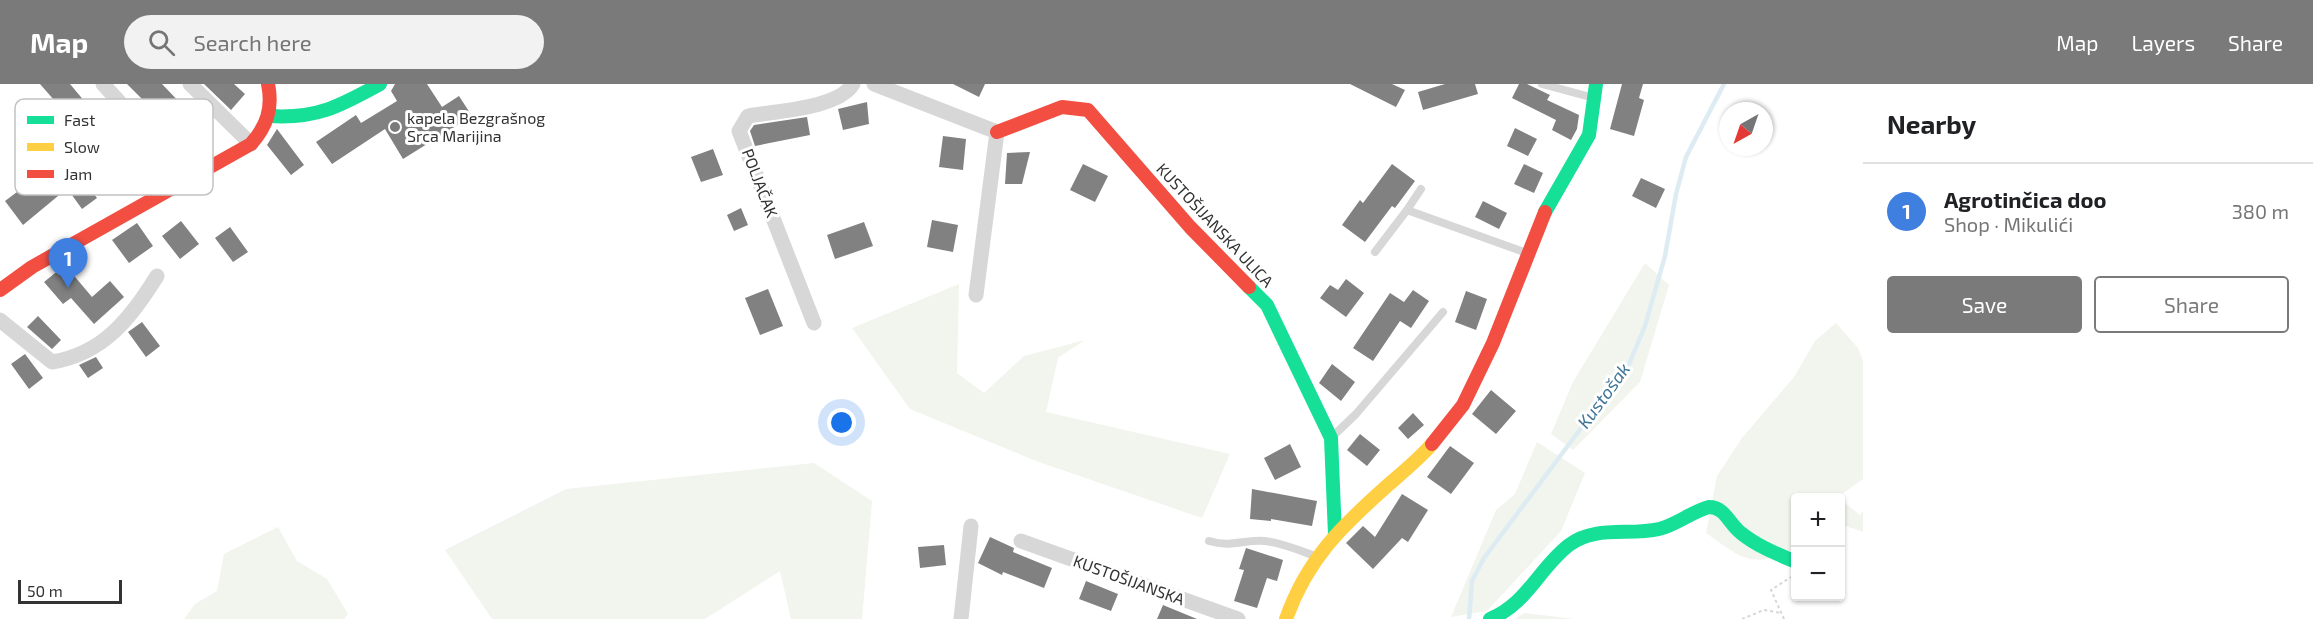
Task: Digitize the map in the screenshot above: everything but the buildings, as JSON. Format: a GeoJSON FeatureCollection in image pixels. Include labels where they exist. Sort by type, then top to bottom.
{"type":"FeatureCollection","features":[{"type":"Feature","properties":{"kind":"street"},"geometry":{"type":"LineString","coordinates":[[103,84],[117,99]]}},
{"type":"Feature","properties":{"kind":"street"},"geometry":{"type":"LineString","coordinates":[[190,84],[205,99]]}},
{"type":"Feature","properties":{"kind":"street"},"geometry":{"type":"LineString","coordinates":[[213,165],[251,144],[270,116],[271,95],[268,84]]}},
{"type":"Feature","properties":{"kind":"street"},"geometry":{"type":"LineString","coordinates":[[270,116],[300,119],[324,115],[380,84]]}},
{"type":"Feature","properties":{"kind":"street","name":"POLJAČAK"},"geometry":{"type":"LineString","coordinates":[[814,323],[739,131],[748,116],[826,103],[848,92],[853,84]]}},
{"type":"Feature","properties":{"kind":"street"},"geometry":{"type":"LineString","coordinates":[[874,84],[997,132],[976,295]]}},
{"type":"Feature","properties":{"kind":"street"},"geometry":{"type":"LineString","coordinates":[[1286,619],[1295,593],[1316,556],[1335,535],[1426,451],[1452,421],[1469,395],[1493,343],[1546,209],[1589,135],[1596,84]]}},
{"type":"Feature","properties":{"kind":"street"},"geometry":{"type":"LineString","coordinates":[[213,107],[251,144]]}},
{"type":"Feature","properties":{"kind":"street","name":"KUSTOŠIJANSKA ULICA"},"geometry":{"type":"LineString","coordinates":[[997,132],[1062,107],[1088,110],[1190,227],[1267,304],[1331,438],[1335,535]]}},
{"type":"Feature","properties":{"kind":"street"},"geometry":{"type":"LineString","coordinates":[[0,290],[32,267],[160,195]]}},
{"type":"Feature","properties":{"kind":"street"},"geometry":{"type":"LineString","coordinates":[[0,320],[52,362],[68,360],[117,331],[157,276]]}},
{"type":"Feature","properties":{"kind":"street"},"geometry":{"type":"LineString","coordinates":[[1490,619],[1518,606],[1557,556],[1575,539],[1590,533],[1653,531],[1674,526],[1706,506],[1715,507],[1725,513],[1736,530],[1791,559]]}},
{"type":"Feature","properties":{"kind":"street"},"geometry":{"type":"LineString","coordinates":[[962,619],[971,526]]}},
{"type":"Feature","properties":{"kind":"street","name":"KUSTOŠIJANSKA"},"geometry":{"type":"LineString","coordinates":[[1021,541],[1238,619]]}},
{"type":"Feature","properties":{"kind":"lane"},"geometry":{"type":"LineString","coordinates":[[1542,84],[1567,93],[1595,99]]}},
{"type":"Feature","properties":{"kind":"lane"},"geometry":{"type":"LineString","coordinates":[[1375,252],[1421,189]]}},
{"type":"Feature","properties":{"kind":"lane"},"geometry":{"type":"LineString","coordinates":[[1407,210],[1528,253]]}},
{"type":"Feature","properties":{"kind":"lane"},"geometry":{"type":"LineString","coordinates":[[1331,438],[1356,414],[1443,312]]}},
{"type":"Feature","properties":{"kind":"lane"},"geometry":{"type":"LineString","coordinates":[[1209,541],[1226,545],[1247,541],[1267,541],[1316,556]]}},
{"type":"Feature","properties":{"kind":"path"},"geometry":{"type":"LineString","coordinates":[[1784,619],[1771,590],[1791,577]]}},
{"type":"Feature","properties":{"kind":"path"},"geometry":{"type":"LineString","coordinates":[[1742,619],[1764,610],[1781,613]]}},
{"type":"Feature","properties":{"kind":"shaded area"},"geometry":{"type":"Polygon","coordinates":[[[1645,263],[1669,285],[1640,382],[1573,450],[1551,434],[1573,382],[1645,263]]]}},
{"type":"Feature","properties":{"kind":"shaded area"},"geometry":{"type":"Polygon","coordinates":[[[959,284],[957,373],[984,393],[1024,356],[1085,340],[1058,358],[1046,412],[1230,454],[1202,518],[1036,461],[910,409],[852,328],[959,284]]]}},
{"type":"Feature","properties":{"kind":"shaded area"},"geometry":{"type":"Polygon","coordinates":[[[1836,323],[1858,348],[1863,361],[1863,479],[1844,493],[1791,493],[1790,553],[1764,559],[1745,557],[1706,533],[1717,476],[1742,438],[1794,377],[1815,341],[1836,323]]]}},
{"type":"Feature","properties":{"kind":"shaded area"},"geometry":{"type":"Polygon","coordinates":[[[1537,442],[1585,473],[1561,531],[1487,611],[1451,617],[1496,510],[1515,494],[1537,442]]]}},
{"type":"Feature","properties":{"kind":"shaded area"},"geometry":{"type":"Polygon","coordinates":[[[814,463],[872,501],[862,619],[791,619],[780,571],[705,619],[492,619],[445,550],[566,489],[814,463]]]}},
{"type":"Feature","properties":{"kind":"shaded area"},"geometry":{"type":"Polygon","coordinates":[[[1845,503],[1860,515],[1863,511],[1863,532],[1845,525],[1845,503]]]}},
{"type":"Feature","properties":{"kind":"shaded area"},"geometry":{"type":"Polygon","coordinates":[[[278,527],[297,561],[327,579],[348,614],[344,619],[184,619],[195,604],[217,591],[224,554],[278,527]]]}},
{"type":"Feature","properties":{"kind":"shaded area"},"geometry":{"type":"Polygon","coordinates":[[[1524,613],[1575,619],[1515,619],[1524,613]]]}},
{"type":"Feature","properties":{"kind":"waterway","name":"Kustošak"},"geometry":{"type":"LineString","coordinates":[[1469,619],[1472,581],[1484,558],[1629,364],[1645,326],[1665,256],[1676,194],[1686,157],[1724,84]]}},
{"type":"Feature","properties":{"kind":"traffic: fast"},"geometry":{"type":"LineString","coordinates":[[270,116],[315,113],[340,105],[380,84]]}},
{"type":"Feature","properties":{"kind":"traffic: fast"},"geometry":{"type":"LineString","coordinates":[[1545,212],[1589,135],[1596,84]]}},
{"type":"Feature","properties":{"kind":"traffic: fast"},"geometry":{"type":"LineString","coordinates":[[1249,287],[1267,305],[1331,438],[1335,535]]}},
{"type":"Feature","properties":{"kind":"traffic: fast"},"geometry":{"type":"LineString","coordinates":[[1490,619],[1514,604],[1549,564],[1579,539],[1601,533],[1659,529],[1709,507],[1723,513],[1747,538],[1791,560]]}},
{"type":"Feature","properties":{"kind":"traffic: slow"},"geometry":{"type":"LineString","coordinates":[[1286,619],[1304,579],[1328,545],[1356,515],[1432,444]]}},
{"type":"Feature","properties":{"kind":"traffic: jam"},"geometry":{"type":"LineString","coordinates":[[213,165],[251,144],[261,130],[269,109],[268,84]]}},
{"type":"Feature","properties":{"kind":"traffic: jam"},"geometry":{"type":"LineString","coordinates":[[997,132],[1062,107],[1088,110],[1190,227],[1249,287]]}},
{"type":"Feature","properties":{"kind":"traffic: jam"},"geometry":{"type":"LineString","coordinates":[[0,290],[32,267],[160,195]]}},
{"type":"Feature","properties":{"kind":"traffic: jam"},"geometry":{"type":"LineString","coordinates":[[1432,444],[1463,405],[1493,343],[1545,212]]}},
{"type":"Feature","properties":{"kind":"place","name":"kapela Bezgrašnog Srca Marijina"},"geometry":{"type":"Point","coordinates":[395,127]}},
{"type":"Feature","properties":{"kind":"place","name":"Agrotinčica doo"},"geometry":{"type":"Point","coordinates":[68,288]}}]}
